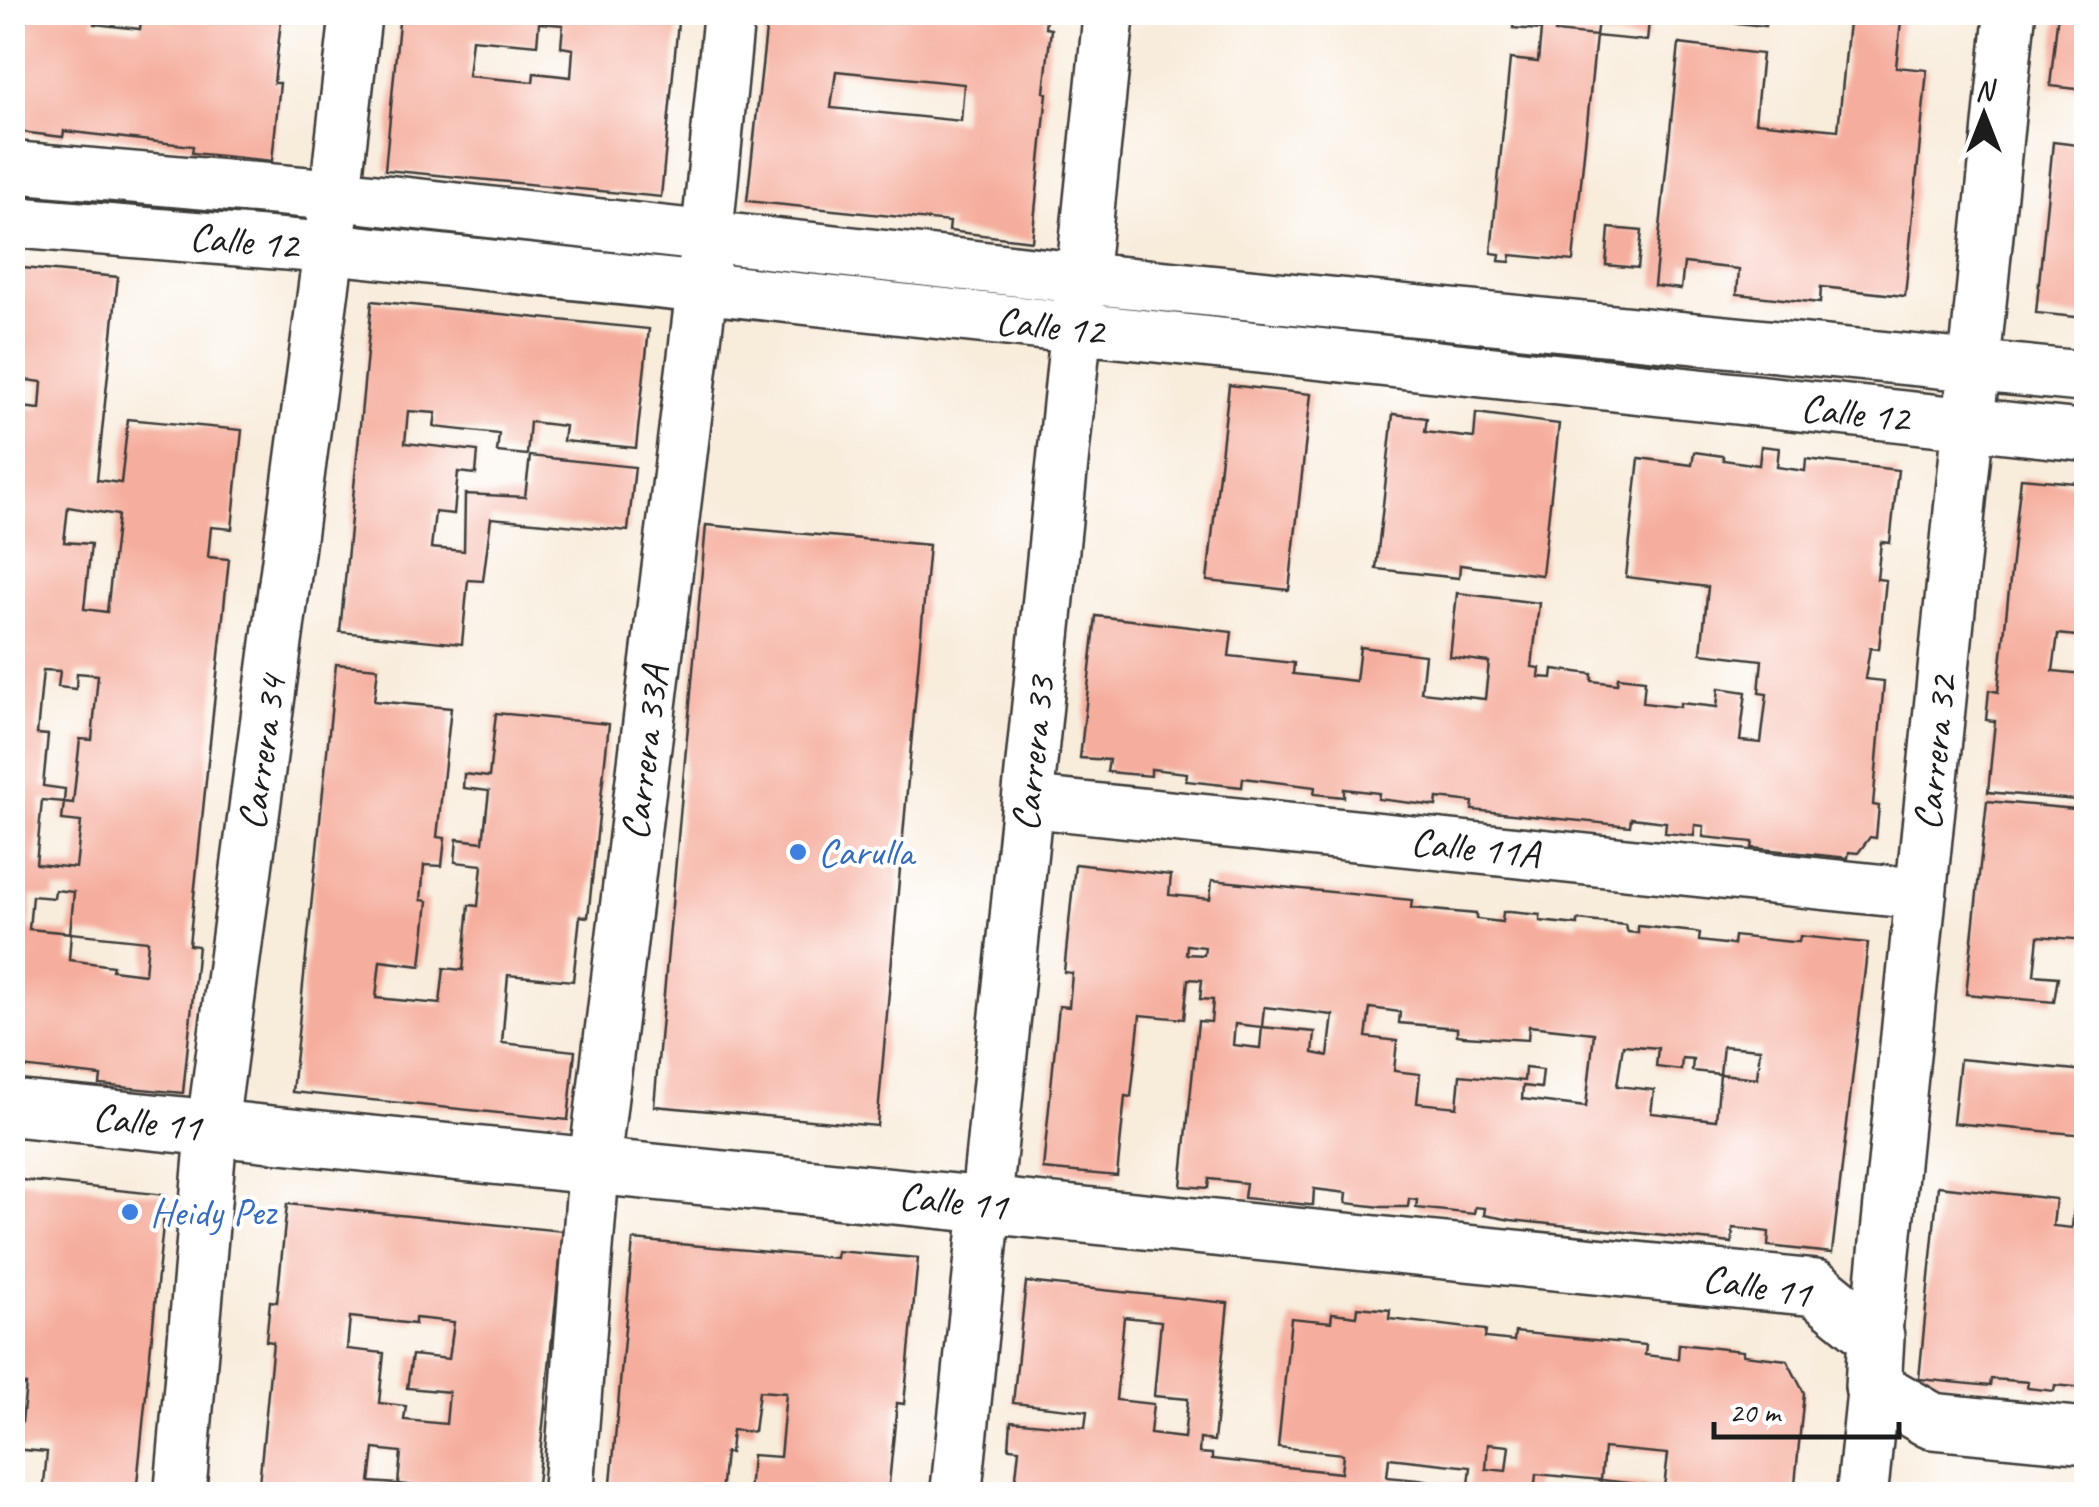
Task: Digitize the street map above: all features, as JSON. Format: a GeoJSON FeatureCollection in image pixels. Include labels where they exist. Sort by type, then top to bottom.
{"type":"FeatureCollection","features":[{"type":"Feature","properties":{"kind":"street","name":"Carrera 34"},"geometry":{"type":"LineString","coordinates":[[180,1494],[212,1128],[336,194],[356,12]]}},
{"type":"Feature","properties":{"kind":"street","name":"Carrera 33A"},"geometry":{"type":"LineString","coordinates":[[568,1494],[594,1166],[702,287],[728,12]]}},
{"type":"Feature","properties":{"kind":"street","name":"Carrera 33"},"geometry":{"type":"LineString","coordinates":[[956,1494],[1110,12]]}},
{"type":"Feature","properties":{"kind":"street","name":"Carrera 32"},"geometry":{"type":"LineString","coordinates":[[1862,1494],[2010,12]]}},
{"type":"Feature","properties":{"kind":"street","name":"Calle 12"},"geometry":{"type":"LineString","coordinates":[[12,167],[336,194],[1081,278],[2086,377]]}},
{"type":"Feature","properties":{"kind":"street","name":"Calle 12"},"geometry":{"type":"LineString","coordinates":[[12,222],[329,248],[2086,436]]}},
{"type":"Feature","properties":{"kind":"street","name":"Calle 11A"},"geometry":{"type":"LineString","coordinates":[[1029,802],[1921,894]]}},
{"type":"Feature","properties":{"kind":"street","name":"Calle 11"},"geometry":{"type":"LineString","coordinates":[[12,1108],[1816,1288],[1874,1362],[1932,1420],[2086,1436]]}},
{"type":"Feature","properties":{"kind":"building"},"geometry":{"type":"Polygon","coordinates":[[[12,12],[96,12],[94,24],[140,29],[142,12],[282,12],[274,83],[280,83],[272,161],[192,153],[193,146],[64,131],[63,137],[12,131],[12,12]]]}},
{"type":"Feature","properties":{"kind":"building"},"geometry":{"type":"Polygon","coordinates":[[[400,12],[679,12],[661,197],[385,170],[400,12]],[[539,23],[537,45],[472,39],[468,76],[533,82],[534,73],[571,77],[573,49],[561,47],[563,25],[539,23]]]}},
{"type":"Feature","properties":{"kind":"building"},"geometry":{"type":"Polygon","coordinates":[[[768,12],[1047,12],[1045,28],[1051,29],[1044,92],[1047,93],[1032,241],[949,231],[950,222],[747,201],[768,12]],[[836,71],[831,108],[961,121],[964,84],[836,71]]]}},
{"type":"Feature","properties":{"kind":"building"},"geometry":{"type":"Polygon","coordinates":[[[1515,12],[1557,12],[1555,32],[1596,36],[1573,261],[1511,255],[1510,262],[1499,261],[1500,254],[1491,253],[1510,59],[1538,62],[1541,30],[1513,28],[1515,12]]]}},
{"type":"Feature","properties":{"kind":"building"},"geometry":{"type":"Polygon","coordinates":[[[1599,12],[1650,12],[1647,41],[1596,36],[1599,12]]]}},
{"type":"Feature","properties":{"kind":"building"},"geometry":{"type":"Polygon","coordinates":[[[1666,12],[1766,12],[1765,26],[1666,12]]]}},
{"type":"Feature","properties":{"kind":"building"},"geometry":{"type":"Polygon","coordinates":[[[1850,12],[1902,12],[1896,67],[1927,70],[1905,296],[1821,287],[1820,303],[1737,294],[1739,269],[1684,263],[1681,289],[1654,286],[1679,44],[1762,54],[1755,122],[1838,130],[1850,12]]]}},
{"type":"Feature","properties":{"kind":"building"},"geometry":{"type":"Polygon","coordinates":[[[2058,12],[2086,12],[2086,90],[2050,86],[2058,12]]]}},
{"type":"Feature","properties":{"kind":"building"},"geometry":{"type":"Polygon","coordinates":[[[2053,142],[2086,146],[2086,318],[2036,313],[2053,142]]]}},
{"type":"Feature","properties":{"kind":"building"},"geometry":{"type":"Polygon","coordinates":[[[1609,228],[1642,231],[1638,268],[1606,265],[1609,228]]]}},
{"type":"Feature","properties":{"kind":"building"},"geometry":{"type":"Polygon","coordinates":[[[12,267],[118,277],[97,480],[121,483],[128,419],[242,430],[232,529],[211,527],[208,557],[229,559],[189,945],[198,946],[183,1093],[100,1085],[101,1076],[12,1066],[12,406],[40,409],[42,382],[12,378],[12,267]],[[68,507],[64,542],[91,544],[84,609],[107,612],[118,515],[68,507]],[[43,670],[37,734],[48,735],[43,786],[65,789],[64,802],[73,803],[80,739],[92,740],[98,675],[77,673],[76,689],[58,687],[60,671],[43,670]],[[42,800],[36,864],[76,868],[81,822],[62,820],[64,802],[42,800]],[[55,890],[54,898],[32,896],[29,929],[70,933],[74,892],[55,890]],[[71,933],[69,960],[145,974],[148,941],[71,933]]]}},
{"type":"Feature","properties":{"kind":"building"},"geometry":{"type":"Polygon","coordinates":[[[372,301],[649,329],[636,448],[563,441],[565,426],[530,422],[527,455],[497,452],[499,434],[434,427],[436,413],[408,411],[405,443],[478,451],[476,474],[458,472],[454,514],[435,512],[431,548],[464,551],[465,494],[525,497],[530,456],[635,467],[628,531],[491,518],[483,581],[468,580],[462,644],[340,632],[372,301]]]}},
{"type":"Feature","properties":{"kind":"building"},"geometry":{"type":"Polygon","coordinates":[[[1229,385],[1311,394],[1289,590],[1207,581],[1229,385]]]}},
{"type":"Feature","properties":{"kind":"building"},"geometry":{"type":"Polygon","coordinates":[[[1476,413],[1559,424],[1542,575],[1460,565],[1459,578],[1376,569],[1393,414],[1427,418],[1425,432],[1474,438],[1476,413]]]}},
{"type":"Feature","properties":{"kind":"building"},"geometry":{"type":"Polygon","coordinates":[[[1761,446],[1779,448],[1777,467],[1805,471],[1806,459],[1898,470],[1890,543],[1881,542],[1877,579],[1886,580],[1879,649],[1870,648],[1865,679],[1884,681],[1873,805],[1879,806],[1876,838],[1870,837],[1858,853],[1849,852],[1848,858],[1752,848],[1753,842],[1703,837],[1704,826],[1695,825],[1694,836],[1665,833],[1666,822],[1631,818],[1630,826],[1472,810],[1473,802],[1437,798],[1436,806],[1378,799],[1379,793],[1344,789],[1344,797],[1314,794],[1315,787],[1243,778],[1242,787],[1186,781],[1187,773],[1151,769],[1151,776],[1107,772],[1109,760],[1080,758],[1096,616],[1232,632],[1229,656],[1294,663],[1293,674],[1356,681],[1360,647],[1425,655],[1421,692],[1485,699],[1489,662],[1450,657],[1457,593],[1539,603],[1532,667],[1540,668],[1539,677],[1552,678],[1553,669],[1592,674],[1592,681],[1617,684],[1618,677],[1645,680],[1643,703],[1680,707],[1680,703],[1717,707],[1719,688],[1746,692],[1740,741],[1761,743],[1767,694],[1759,693],[1762,660],[1701,653],[1708,587],[1626,577],[1639,458],[1692,465],[1694,452],[1759,465],[1761,446]]]}},
{"type":"Feature","properties":{"kind":"building"},"geometry":{"type":"Polygon","coordinates":[[[2021,478],[2086,484],[2086,637],[2058,634],[2053,671],[2083,674],[2086,667],[2086,801],[1988,792],[1995,721],[1986,720],[1989,690],[1998,692],[2021,478]]]}},
{"type":"Feature","properties":{"kind":"building"},"geometry":{"type":"Polygon","coordinates":[[[706,525],[929,545],[877,1126],[654,1106],[706,525]]]}},
{"type":"Feature","properties":{"kind":"building"},"geometry":{"type":"Polygon","coordinates":[[[336,664],[378,668],[374,701],[451,708],[437,837],[445,838],[442,866],[424,865],[421,900],[428,901],[421,966],[380,961],[376,998],[440,1004],[444,968],[463,970],[469,905],[478,906],[482,865],[455,862],[457,839],[483,842],[489,791],[463,788],[464,774],[489,777],[496,713],[609,724],[588,917],[580,916],[573,981],[508,975],[502,1043],[575,1051],[568,1120],[292,1092],[336,664]]]}},
{"type":"Feature","properties":{"kind":"building"},"geometry":{"type":"Polygon","coordinates":[[[1987,801],[2086,810],[2086,940],[2038,936],[2034,975],[2058,977],[2054,1002],[1966,994],[1987,801]]]}},
{"type":"Feature","properties":{"kind":"building"},"geometry":{"type":"Polygon","coordinates":[[[1075,864],[1171,875],[1169,895],[1210,899],[1212,880],[1412,900],[1411,908],[1476,914],[1476,919],[1502,922],[1503,912],[1510,912],[1540,915],[1540,921],[1625,925],[1628,932],[1638,933],[1638,926],[1695,932],[1700,933],[1699,941],[1733,945],[1734,936],[1799,942],[1800,936],[1868,943],[1832,1253],[1768,1246],[1769,1232],[1745,1229],[1733,1228],[1732,1243],[1511,1220],[1484,1215],[1485,1208],[1475,1207],[1474,1214],[1416,1208],[1417,1200],[1409,1199],[1408,1207],[1346,1203],[1347,1193],[1314,1189],[1313,1205],[1309,1205],[1244,1198],[1246,1183],[1209,1179],[1208,1188],[1181,1186],[1198,1021],[1211,1022],[1213,1000],[1200,999],[1202,980],[1188,979],[1184,1019],[1140,1015],[1131,1097],[1125,1096],[1117,1176],[1043,1169],[1059,1006],[1069,1007],[1072,973],[1064,972],[1075,864]],[[1187,945],[1186,954],[1204,955],[1205,947],[1187,945]],[[1264,1007],[1262,1027],[1315,1032],[1313,1053],[1328,1056],[1333,1015],[1264,1007]],[[1370,1008],[1366,1037],[1397,1041],[1394,1071],[1420,1074],[1417,1103],[1457,1107],[1460,1075],[1524,1081],[1525,1068],[1543,1070],[1541,1088],[1523,1086],[1522,1099],[1586,1107],[1594,1033],[1529,1026],[1528,1040],[1464,1036],[1457,1035],[1457,1028],[1399,1023],[1400,1012],[1370,1008]],[[1235,1024],[1233,1045],[1260,1048],[1262,1027],[1235,1024]],[[1623,1045],[1617,1086],[1654,1090],[1651,1113],[1716,1120],[1720,1074],[1692,1071],[1693,1059],[1682,1058],[1681,1070],[1656,1067],[1658,1048],[1623,1045]],[[1723,1046],[1720,1074],[1757,1078],[1760,1049],[1723,1046]]]}},
{"type":"Feature","properties":{"kind":"building"},"geometry":{"type":"Polygon","coordinates":[[[1960,1059],[2086,1071],[2086,1135],[1953,1123],[1960,1059]]]}},
{"type":"Feature","properties":{"kind":"building"},"geometry":{"type":"Polygon","coordinates":[[[12,1179],[166,1195],[136,1494],[43,1494],[47,1452],[12,1449],[12,1421],[22,1422],[26,1385],[12,1384],[12,1179]]]}},
{"type":"Feature","properties":{"kind":"building"},"geometry":{"type":"Polygon","coordinates":[[[1938,1186],[2056,1199],[2053,1226],[2072,1228],[2075,1201],[2086,1202],[2086,1388],[2055,1385],[2054,1391],[2027,1388],[2028,1382],[1991,1379],[1990,1386],[1919,1379],[1938,1186]]]}},
{"type":"Feature","properties":{"kind":"building"},"geometry":{"type":"Polygon","coordinates":[[[287,1204],[563,1231],[536,1494],[439,1494],[439,1489],[398,1484],[397,1494],[258,1494],[273,1342],[266,1341],[270,1301],[277,1302],[287,1204]],[[350,1317],[347,1349],[384,1353],[379,1403],[406,1406],[404,1420],[446,1424],[449,1392],[407,1388],[412,1355],[449,1359],[454,1322],[415,1318],[415,1324],[350,1317]],[[374,1449],[370,1482],[398,1484],[401,1452],[374,1449]]]}},
{"type":"Feature","properties":{"kind":"building"},"geometry":{"type":"Polygon","coordinates":[[[633,1240],[836,1258],[837,1251],[918,1258],[904,1404],[897,1403],[888,1494],[749,1494],[752,1455],[780,1457],[786,1393],[759,1391],[754,1432],[732,1430],[730,1453],[725,1452],[721,1494],[610,1494],[633,1240]]]}},
{"type":"Feature","properties":{"kind":"building"},"geometry":{"type":"Polygon","coordinates":[[[1026,1282],[1228,1303],[1214,1441],[1200,1439],[1199,1453],[1212,1454],[1212,1459],[1341,1473],[1343,1454],[1278,1447],[1291,1318],[1331,1322],[1332,1313],[1357,1316],[1358,1307],[1390,1310],[1389,1319],[1486,1330],[1485,1338],[1514,1341],[1515,1332],[1646,1345],[1645,1355],[1678,1359],[1679,1344],[1743,1351],[1743,1355],[1787,1360],[1804,1393],[1794,1494],[1729,1494],[1664,1487],[1668,1454],[1604,1448],[1601,1480],[1536,1474],[1534,1494],[1004,1494],[1005,1485],[1015,1486],[1019,1449],[1009,1448],[1011,1421],[1085,1428],[1087,1411],[1013,1403],[1026,1282]],[[1124,1317],[1116,1400],[1153,1404],[1150,1434],[1184,1438],[1188,1399],[1154,1396],[1161,1321],[1124,1317]],[[1488,1444],[1486,1469],[1506,1471],[1509,1446],[1488,1444]],[[1389,1458],[1387,1477],[1469,1485],[1471,1467],[1389,1458]]]}},
{"type":"Feature","properties":{"kind":"building"},"geometry":{"type":"Polygon","coordinates":[[[1601,1480],[1664,1487],[1663,1494],[1599,1494],[1601,1480]]]}},
{"type":"Feature","properties":{"kind":"place","name":"Carulla"},"geometry":{"type":"Point","coordinates":[798,852]}},
{"type":"Feature","properties":{"kind":"place","name":"Heidy Pez"},"geometry":{"type":"Point","coordinates":[130,1212]}}]}
